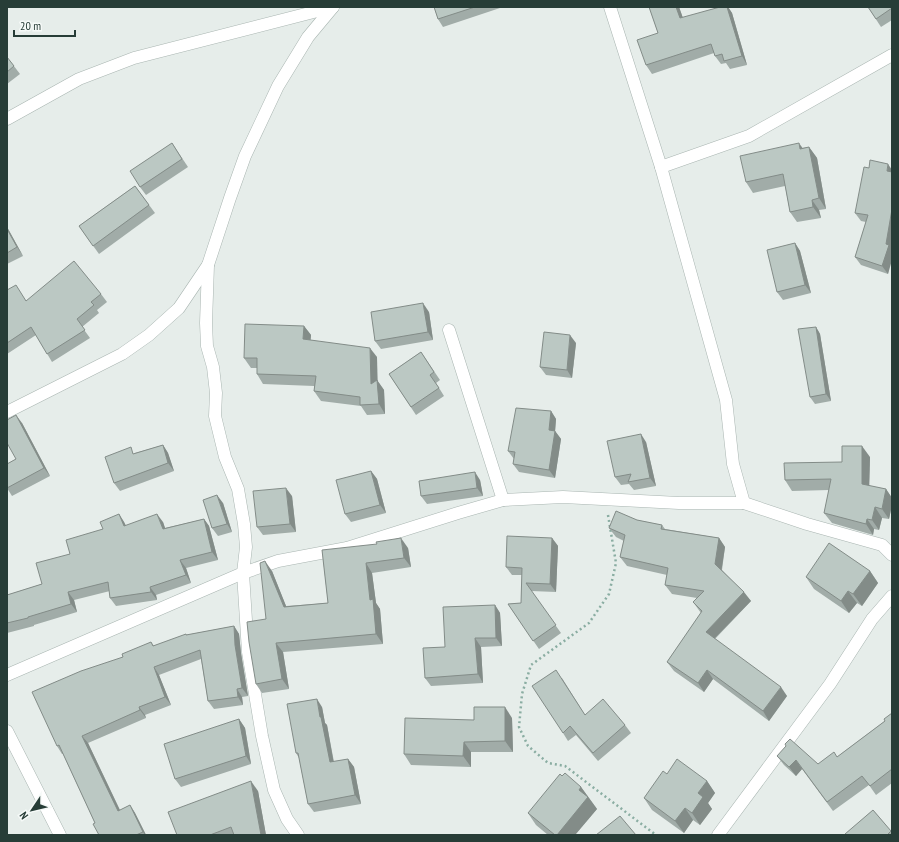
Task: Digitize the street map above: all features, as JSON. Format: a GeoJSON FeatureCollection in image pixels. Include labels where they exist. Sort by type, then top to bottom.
{"type":"FeatureCollection","features":[{"type":"Feature","properties":{"kind":"street"},"geometry":{"type":"LineString","coordinates":[[7,119],[79,80],[134,58],[333,7]]}},
{"type":"Feature","properties":{"kind":"street"},"geometry":{"type":"LineString","coordinates":[[7,412],[122,354],[149,335],[179,308],[208,265],[245,156],[278,86],[308,37],[333,7]]}},
{"type":"Feature","properties":{"kind":"street"},"geometry":{"type":"LineString","coordinates":[[610,7],[661,167],[726,400],[733,464],[744,503]]}},
{"type":"Feature","properties":{"kind":"street"},"geometry":{"type":"LineString","coordinates":[[661,167],[749,136],[892,55]]}},
{"type":"Feature","properties":{"kind":"street"},"geometry":{"type":"LineString","coordinates":[[208,265],[206,323],[207,346],[213,367],[216,393],[215,416],[225,457],[238,489],[244,524],[246,547],[243,573],[248,652],[262,736],[274,790],[287,819],[298,835]]}},
{"type":"Feature","properties":{"kind":"street"},"geometry":{"type":"LineString","coordinates":[[450,330],[503,500]]}},
{"type":"Feature","properties":{"kind":"street"},"geometry":{"type":"LineString","coordinates":[[7,675],[243,573],[278,561],[347,548],[503,500],[563,497],[744,503],[807,524],[882,545],[892,555]]}},
{"type":"Feature","properties":{"kind":"street"},"geometry":{"type":"LineString","coordinates":[[718,835],[825,690],[872,619],[892,596]]}},
{"type":"Feature","properties":{"kind":"street"},"geometry":{"type":"LineString","coordinates":[[7,731],[60,835]]}},
{"type":"Feature","properties":{"kind":"path"},"geometry":{"type":"LineString","coordinates":[[606,499],[616,563],[609,594],[589,623],[531,665],[522,694],[519,727],[528,746],[548,763],[565,766],[656,835]]}},
{"type":"Feature","properties":{"kind":"building"},"geometry":{"type":"Polygon","coordinates":[[[434,7],[475,7],[438,19],[434,7]]]}},
{"type":"Feature","properties":{"kind":"building"},"geometry":{"type":"Polygon","coordinates":[[[649,7],[676,7],[680,18],[720,7],[727,7],[742,56],[724,61],[722,54],[715,56],[711,44],[646,65],[637,40],[658,33],[649,7]]]}},
{"type":"Feature","properties":{"kind":"building"},"geometry":{"type":"Polygon","coordinates":[[[868,7],[892,7],[892,8],[876,19],[868,7]]]}},
{"type":"Feature","properties":{"kind":"building"},"geometry":{"type":"Polygon","coordinates":[[[7,57],[14,66],[7,72],[7,57]]]}},
{"type":"Feature","properties":{"kind":"building"},"geometry":{"type":"Polygon","coordinates":[[[172,143],[182,159],[140,187],[130,171],[172,143]]]}},
{"type":"Feature","properties":{"kind":"building"},"geometry":{"type":"Polygon","coordinates":[[[799,143],[800,149],[809,147],[819,198],[812,200],[813,207],[790,212],[783,174],[746,182],[740,156],[799,143]]]}},
{"type":"Feature","properties":{"kind":"building"},"geometry":{"type":"Polygon","coordinates":[[[870,160],[888,164],[887,171],[892,172],[892,209],[886,244],[889,245],[882,266],[855,257],[868,215],[855,213],[864,167],[869,168],[870,160]]]}},
{"type":"Feature","properties":{"kind":"building"},"geometry":{"type":"Polygon","coordinates":[[[135,186],[149,205],[93,246],[79,226],[135,186]]]}},
{"type":"Feature","properties":{"kind":"building"},"geometry":{"type":"Polygon","coordinates":[[[7,229],[17,247],[7,253],[7,229]]]}},
{"type":"Feature","properties":{"kind":"building"},"geometry":{"type":"Polygon","coordinates":[[[795,243],[805,285],[777,292],[767,250],[795,243]]]}},
{"type":"Feature","properties":{"kind":"building"},"geometry":{"type":"Polygon","coordinates":[[[74,261],[101,294],[91,302],[94,305],[77,319],[85,330],[47,354],[31,327],[7,343],[7,290],[16,285],[26,301],[74,261]]]}},
{"type":"Feature","properties":{"kind":"building"},"geometry":{"type":"Polygon","coordinates":[[[423,303],[428,332],[375,341],[371,312],[423,303]]]}},
{"type":"Feature","properties":{"kind":"building"},"geometry":{"type":"Polygon","coordinates":[[[245,324],[304,326],[303,339],[370,348],[371,384],[377,380],[379,404],[360,405],[360,397],[314,391],[316,376],[257,374],[257,358],[244,358],[245,324]]]}},
{"type":"Feature","properties":{"kind":"building"},"geometry":{"type":"Polygon","coordinates":[[[816,327],[826,394],[810,397],[798,329],[816,327]]]}},
{"type":"Feature","properties":{"kind":"building"},"geometry":{"type":"Polygon","coordinates":[[[544,332],[570,335],[567,370],[540,367],[544,332]]]}},
{"type":"Feature","properties":{"kind":"building"},"geometry":{"type":"Polygon","coordinates":[[[421,352],[434,372],[430,375],[439,388],[411,407],[389,374],[421,352]]]}},
{"type":"Feature","properties":{"kind":"building"},"geometry":{"type":"Polygon","coordinates":[[[516,408],[551,411],[549,430],[555,431],[549,470],[513,464],[515,452],[508,451],[516,408]]]}},
{"type":"Feature","properties":{"kind":"building"},"geometry":{"type":"Polygon","coordinates":[[[16,415],[44,468],[7,488],[7,464],[16,459],[7,443],[7,420],[16,415]]]}},
{"type":"Feature","properties":{"kind":"building"},"geometry":{"type":"Polygon","coordinates":[[[641,434],[650,478],[628,482],[631,474],[615,477],[607,441],[641,434]]]}},
{"type":"Feature","properties":{"kind":"building"},"geometry":{"type":"Polygon","coordinates":[[[163,445],[168,463],[114,483],[105,457],[131,447],[133,454],[163,445]]]}},
{"type":"Feature","properties":{"kind":"building"},"geometry":{"type":"Polygon","coordinates":[[[842,446],[862,446],[862,484],[886,489],[882,509],[875,507],[872,520],[867,519],[866,524],[824,513],[831,479],[785,480],[784,463],[842,462],[842,446]]]}},
{"type":"Feature","properties":{"kind":"building"},"geometry":{"type":"Polygon","coordinates":[[[371,471],[380,505],[345,514],[336,480],[371,471]]]}},
{"type":"Feature","properties":{"kind":"building"},"geometry":{"type":"Polygon","coordinates":[[[475,472],[477,488],[421,496],[419,481],[475,472]]]}},
{"type":"Feature","properties":{"kind":"building"},"geometry":{"type":"Polygon","coordinates":[[[286,488],[290,524],[257,527],[253,491],[286,488]]]}},
{"type":"Feature","properties":{"kind":"building"},"geometry":{"type":"Polygon","coordinates":[[[217,495],[227,524],[212,528],[203,500],[217,495]]]}},
{"type":"Feature","properties":{"kind":"building"},"geometry":{"type":"Polygon","coordinates":[[[616,511],[637,520],[662,525],[661,529],[719,538],[715,564],[744,592],[706,632],[781,687],[763,711],[707,670],[698,683],[667,662],[702,611],[693,602],[704,591],[665,585],[668,568],[620,557],[625,535],[609,528],[616,511]]]}},
{"type":"Feature","properties":{"kind":"building"},"geometry":{"type":"Polygon","coordinates":[[[119,514],[124,526],[157,514],[163,529],[204,519],[212,552],[180,560],[186,575],[150,587],[151,592],[110,598],[108,582],[68,592],[71,604],[7,623],[7,595],[42,584],[36,563],[70,554],[66,540],[103,529],[100,522],[119,514]]]}},
{"type":"Feature","properties":{"kind":"building"},"geometry":{"type":"Polygon","coordinates":[[[507,536],[552,538],[550,584],[526,583],[556,625],[533,641],[508,604],[521,603],[522,568],[506,567],[507,536]]]}},
{"type":"Feature","properties":{"kind":"building"},"geometry":{"type":"Polygon","coordinates":[[[401,538],[404,558],[366,563],[370,600],[373,599],[376,634],[276,643],[282,679],[256,684],[247,622],[266,619],[260,563],[265,561],[284,607],[328,603],[322,550],[377,544],[376,542],[401,538]]]}},
{"type":"Feature","properties":{"kind":"building"},"geometry":{"type":"Polygon","coordinates":[[[829,543],[870,571],[853,594],[848,591],[841,601],[806,577],[829,543]]]}},
{"type":"Feature","properties":{"kind":"building"},"geometry":{"type":"Polygon","coordinates":[[[495,605],[496,638],[475,638],[478,674],[425,678],[423,648],[445,647],[443,607],[495,605]]]}},
{"type":"Feature","properties":{"kind":"building"},"geometry":{"type":"Polygon","coordinates":[[[234,626],[235,645],[242,688],[237,689],[238,697],[208,701],[200,650],[154,667],[165,697],[139,707],[140,710],[82,736],[118,811],[130,805],[143,832],[136,835],[99,835],[93,824],[95,823],[59,745],[57,746],[32,692],[81,671],[123,657],[122,654],[151,642],[153,646],[186,634],[234,626]]]}},
{"type":"Feature","properties":{"kind":"building"},"geometry":{"type":"Polygon","coordinates":[[[556,670],[585,715],[603,699],[625,725],[593,753],[570,726],[563,733],[532,686],[556,670]]]}},
{"type":"Feature","properties":{"kind":"building"},"geometry":{"type":"Polygon","coordinates":[[[317,699],[330,762],[348,759],[355,795],[308,804],[298,753],[296,753],[287,704],[317,699]]]}},
{"type":"Feature","properties":{"kind":"building"},"geometry":{"type":"Polygon","coordinates":[[[474,707],[505,707],[505,741],[464,742],[463,756],[404,754],[405,718],[474,720],[474,707]]]}},
{"type":"Feature","properties":{"kind":"building"},"geometry":{"type":"Polygon","coordinates":[[[892,713],[892,769],[870,786],[862,776],[827,802],[796,760],[789,767],[777,756],[790,739],[818,764],[834,752],[837,757],[885,721],[884,719],[892,713]]]}},
{"type":"Feature","properties":{"kind":"building"},"geometry":{"type":"Polygon","coordinates":[[[239,719],[246,756],[175,779],[164,744],[239,719]]]}},
{"type":"Feature","properties":{"kind":"building"},"geometry":{"type":"Polygon","coordinates":[[[677,759],[707,781],[698,793],[703,797],[692,813],[685,808],[675,821],[644,798],[663,771],[667,774],[677,759]]]}},
{"type":"Feature","properties":{"kind":"building"},"geometry":{"type":"Polygon","coordinates":[[[565,773],[581,787],[579,790],[588,797],[557,835],[555,835],[528,813],[560,774],[562,776],[565,773]]]}},
{"type":"Feature","properties":{"kind":"building"},"geometry":{"type":"Polygon","coordinates":[[[251,781],[261,835],[234,835],[231,827],[210,835],[177,835],[168,812],[251,781]]]}},
{"type":"Feature","properties":{"kind":"building"},"geometry":{"type":"Polygon","coordinates":[[[873,810],[891,831],[887,835],[845,835],[845,834],[873,810]]]}},
{"type":"Feature","properties":{"kind":"building"},"geometry":{"type":"Polygon","coordinates":[[[620,816],[636,835],[596,835],[620,816]]]}}]}
